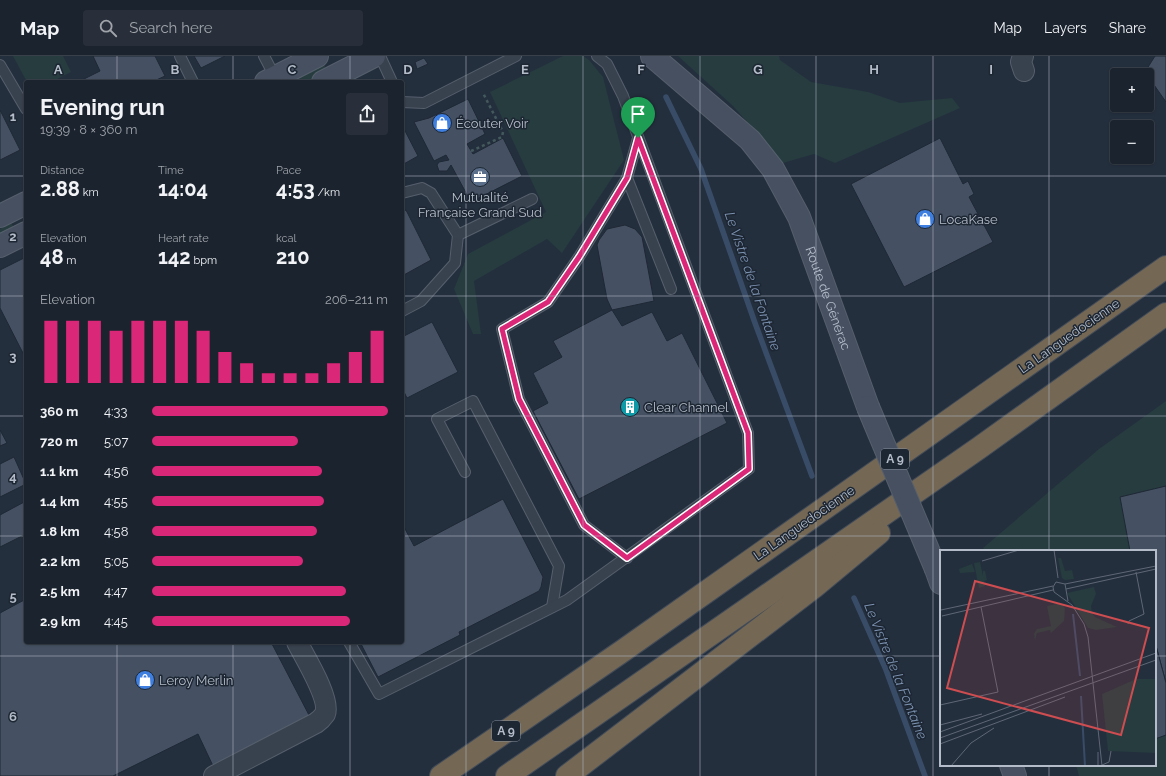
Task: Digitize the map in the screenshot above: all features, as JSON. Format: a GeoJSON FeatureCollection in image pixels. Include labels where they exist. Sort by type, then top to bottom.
{"type":"FeatureCollection","features":[{"type":"Feature","properties":{"kind":"highway","name":"La Languedocienne"},"geometry":{"type":"LineString","coordinates":[[441,776],[1166,267]]}},
{"type":"Feature","properties":{"kind":"highway"},"geometry":{"type":"LineString","coordinates":[[508,776],[979,448],[1166,314]]}},
{"type":"Feature","properties":{"kind":"highway"},"geometry":{"type":"LineString","coordinates":[[568,775],[814,587],[979,448]]}},
{"type":"Feature","properties":{"kind":"highway"},"geometry":{"type":"LineString","coordinates":[[425,776],[572,685]]}},
{"type":"Feature","properties":{"kind":"main road"},"geometry":{"type":"LineString","coordinates":[[270,80],[317,56]]}},
{"type":"Feature","properties":{"kind":"main road","name":"Route de Générac"},"geometry":{"type":"LineString","coordinates":[[652,56],[750,140],[772,169],[799,217],[868,407],[938,576]]}},
{"type":"Feature","properties":{"kind":"main road"},"geometry":{"type":"LineString","coordinates":[[334,80],[362,59]]}},
{"type":"Feature","properties":{"kind":"main road"},"geometry":{"type":"LineString","coordinates":[[0,216],[24,204]]}},
{"type":"Feature","properties":{"kind":"main road"},"geometry":{"type":"LineString","coordinates":[[0,246],[24,234]]}},
{"type":"Feature","properties":{"kind":"main road"},"geometry":{"type":"LineString","coordinates":[[1011,766],[1015,776]]}},
{"type":"Feature","properties":{"kind":"street"},"geometry":{"type":"LineString","coordinates":[[214,776],[316,723],[325,714],[326,701],[298,644]]}},
{"type":"Feature","properties":{"kind":"lane"},"geometry":{"type":"LineString","coordinates":[[180,56],[192,80]]}},
{"type":"Feature","properties":{"kind":"lane"},"geometry":{"type":"LineString","coordinates":[[264,56],[270,80]]}},
{"type":"Feature","properties":{"kind":"lane"},"geometry":{"type":"LineString","coordinates":[[380,56],[391,80]]}},
{"type":"Feature","properties":{"kind":"lane"},"geometry":{"type":"LineString","coordinates":[[404,102],[424,103],[516,56]]}},
{"type":"Feature","properties":{"kind":"lane"},"geometry":{"type":"LineString","coordinates":[[349,644],[379,694],[567,600],[749,469],[748,433],[620,89],[607,64],[597,56]]}},
{"type":"Feature","properties":{"kind":"lane"},"geometry":{"type":"LineString","coordinates":[[0,65],[24,106]]}},
{"type":"Feature","properties":{"kind":"lane"},"geometry":{"type":"LineString","coordinates":[[627,558],[584,525],[519,399],[502,329],[548,302],[579,257],[627,178],[638,138]]}},
{"type":"Feature","properties":{"kind":"lane"},"geometry":{"type":"LineString","coordinates":[[627,178],[671,290]]}},
{"type":"Feature","properties":{"kind":"lane"},"geometry":{"type":"LineString","coordinates":[[404,192],[422,188],[431,193],[458,235],[455,263],[421,301],[404,311]]}},
{"type":"Feature","properties":{"kind":"lane"},"geometry":{"type":"LineString","coordinates":[[458,235],[532,199]]}},
{"type":"Feature","properties":{"kind":"lane"},"geometry":{"type":"LineString","coordinates":[[465,472],[437,419],[473,401],[558,566],[552,608]]}},
{"type":"Feature","properties":{"kind":"path"},"geometry":{"type":"LineString","coordinates":[[471,151],[502,137],[503,132],[483,93]]}},
{"type":"Feature","properties":{"kind":"green space"},"geometry":{"type":"Polygon","coordinates":[[[13,56],[63,56],[71,72],[55,80],[26,80],[13,56]]]}},
{"type":"Feature","properties":{"kind":"green space"},"geometry":{"type":"Polygon","coordinates":[[[563,56],[583,56],[589,60],[603,77],[624,160],[562,253],[547,239],[474,281],[481,334],[473,334],[454,289],[468,254],[546,212],[490,92],[563,56]]]}},
{"type":"Feature","properties":{"kind":"green space"},"geometry":{"type":"Polygon","coordinates":[[[678,56],[779,56],[780,60],[811,82],[868,92],[900,103],[952,98],[960,108],[835,163],[814,154],[783,163],[733,106],[678,56]]]}},
{"type":"Feature","properties":{"kind":"green space"},"geometry":{"type":"Polygon","coordinates":[[[323,64],[329,72],[314,80],[292,80],[323,64]]]}},
{"type":"Feature","properties":{"kind":"green space"},"geometry":{"type":"Polygon","coordinates":[[[11,223],[16,230],[0,239],[0,229],[11,223]]]}},
{"type":"Feature","properties":{"kind":"green space"},"geometry":{"type":"Polygon","coordinates":[[[1166,401],[1166,776],[1079,776],[1076,766],[1156,766],[1156,550],[984,550],[983,548],[1099,449],[1166,401]]]}},
{"type":"Feature","properties":{"kind":"building"},"geometry":{"type":"Polygon","coordinates":[[[93,56],[155,56],[165,76],[156,80],[82,80],[100,71],[93,56]]]}},
{"type":"Feature","properties":{"kind":"building"},"geometry":{"type":"Polygon","coordinates":[[[194,56],[225,56],[201,68],[194,56]]]}},
{"type":"Feature","properties":{"kind":"building"},"geometry":{"type":"Polygon","coordinates":[[[1155,56],[1166,56],[1166,102],[1154,85],[1154,68],[1148,68],[1155,56]]]}},
{"type":"Feature","properties":{"kind":"building"},"geometry":{"type":"Polygon","coordinates":[[[424,58],[428,64],[417,69],[415,62],[424,58]]]}},
{"type":"Feature","properties":{"kind":"building"},"geometry":{"type":"Polygon","coordinates":[[[468,99],[485,134],[467,144],[473,154],[503,138],[522,176],[471,202],[451,165],[447,171],[439,171],[437,165],[439,162],[449,160],[446,155],[434,161],[414,122],[429,118],[468,99]]]}},
{"type":"Feature","properties":{"kind":"building"},"geometry":{"type":"Polygon","coordinates":[[[0,110],[20,150],[0,160],[0,110]]]}},
{"type":"Feature","properties":{"kind":"building"},"geometry":{"type":"Polygon","coordinates":[[[404,129],[418,156],[404,164],[404,129]]]}},
{"type":"Feature","properties":{"kind":"building","name":"LocaKase"},"geometry":{"type":"Polygon","coordinates":[[[940,138],[963,184],[968,181],[974,194],[969,197],[993,242],[904,287],[851,184],[940,138]]]}},
{"type":"Feature","properties":{"kind":"building"},"geometry":{"type":"Polygon","coordinates":[[[406,210],[431,260],[404,275],[404,211],[406,210]]]}},
{"type":"Feature","properties":{"kind":"building"},"geometry":{"type":"Polygon","coordinates":[[[625,225],[635,229],[642,237],[654,301],[612,310],[607,299],[597,245],[607,229],[625,225]]]}},
{"type":"Feature","properties":{"kind":"building"},"geometry":{"type":"Polygon","coordinates":[[[24,258],[24,355],[0,308],[0,270],[24,258]]]}},
{"type":"Feature","properties":{"kind":"building","name":"Clear Channel"},"geometry":{"type":"Polygon","coordinates":[[[612,310],[622,326],[652,312],[667,341],[682,333],[727,423],[579,499],[533,411],[548,403],[533,373],[562,357],[553,341],[612,310]]]}},
{"type":"Feature","properties":{"kind":"building"},"geometry":{"type":"Polygon","coordinates":[[[432,322],[458,372],[407,398],[404,392],[404,336],[432,322]]]}},
{"type":"Feature","properties":{"kind":"building"},"geometry":{"type":"Polygon","coordinates":[[[0,430],[7,443],[0,446],[0,430]]]}},
{"type":"Feature","properties":{"kind":"building"},"geometry":{"type":"Polygon","coordinates":[[[14,457],[24,480],[24,485],[0,497],[0,464],[14,457]]]}},
{"type":"Feature","properties":{"kind":"building"},"geometry":{"type":"Polygon","coordinates":[[[1166,486],[1166,683],[1156,646],[1156,550],[1130,550],[1120,497],[1166,486]]]}},
{"type":"Feature","properties":{"kind":"building"},"geometry":{"type":"Polygon","coordinates":[[[503,499],[543,577],[541,587],[539,591],[459,632],[460,635],[378,677],[361,644],[404,644],[404,527],[414,546],[503,499]]]}},
{"type":"Feature","properties":{"kind":"building"},"geometry":{"type":"Polygon","coordinates":[[[24,502],[24,535],[0,547],[0,515],[24,502]]]}},
{"type":"Feature","properties":{"kind":"building","name":"Leroy Merlin"},"geometry":{"type":"Polygon","coordinates":[[[24,600],[24,644],[272,644],[310,717],[214,768],[198,734],[113,776],[0,776],[0,613],[24,600]]]}},
{"type":"Feature","properties":{"kind":"building"},"geometry":{"type":"Polygon","coordinates":[[[1156,646],[1166,683],[1166,735],[1156,739],[1156,646]]]}},
{"type":"Feature","properties":{"kind":"waterway","name":"Le Vistre de la Fontaine"},"geometry":{"type":"LineString","coordinates":[[666,97],[701,169],[755,323],[812,476]]}},
{"type":"Feature","properties":{"kind":"waterway","name":"Le Vistre de la Fontaine"},"geometry":{"type":"LineString","coordinates":[[854,598],[886,670],[925,776]]}},
{"type":"Feature","properties":{"kind":"place","name":"Écouter Voir"},"geometry":{"type":"Point","coordinates":[442,123]}},
{"type":"Feature","properties":{"kind":"place","name":"Mutualité Française Grand Sud"},"geometry":{"type":"Point","coordinates":[480,177]}},
{"type":"Feature","properties":{"kind":"place","name":"LocaKase"},"geometry":{"type":"Point","coordinates":[925,219]}},
{"type":"Feature","properties":{"kind":"place","name":"Clear Channel"},"geometry":{"type":"Point","coordinates":[630,407]}},
{"type":"Feature","properties":{"kind":"place","name":"Leroy Merlin"},"geometry":{"type":"Point","coordinates":[145,680]}},
{"type":"Feature","properties":{"kind":"route"},"geometry":{"type":"LineString","coordinates":[[638,138],[748,433],[749,469],[627,558],[584,525],[519,399],[502,329],[548,302],[579,257],[627,178],[638,138]]}}]}
